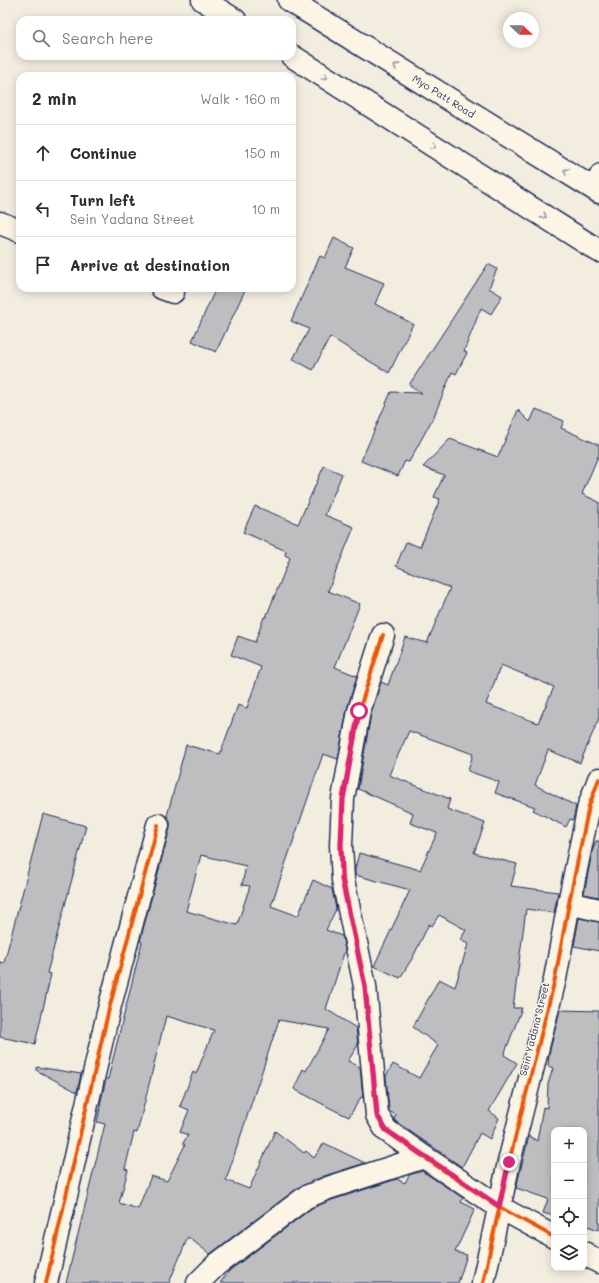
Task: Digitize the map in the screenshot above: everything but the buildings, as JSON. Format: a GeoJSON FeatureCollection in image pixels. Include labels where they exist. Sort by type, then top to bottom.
{"type":"FeatureCollection","features":[{"type":"Feature","properties":{"kind":"street"},"geometry":{"type":"LineString","coordinates":[[203,0],[229,16]]}},
{"type":"Feature","properties":{"kind":"street","name":"Myo Patt Road"},"geometry":{"type":"LineString","coordinates":[[289,0],[596,184]]}},
{"type":"Feature","properties":{"kind":"street"},"geometry":{"type":"LineString","coordinates":[[296,59],[599,251]]}},
{"type":"Feature","properties":{"kind":"street"},"geometry":{"type":"LineString","coordinates":[[0,223],[16,229]]}},
{"type":"Feature","properties":{"kind":"street"},"geometry":{"type":"LineString","coordinates":[[383,634],[359,711],[343,799],[341,845],[342,880],[365,986],[377,1115],[386,1130],[424,1157],[499,1206],[551,1235]]}},
{"type":"Feature","properties":{"kind":"street","name":"Sein Yadana Street"},"geometry":{"type":"LineString","coordinates":[[483,1283],[499,1206],[555,978],[568,903],[589,806],[599,779]]}},
{"type":"Feature","properties":{"kind":"street"},"geometry":{"type":"LineString","coordinates":[[46,1283],[108,1014],[158,825]]}},
{"type":"Feature","properties":{"kind":"street"},"geometry":{"type":"LineString","coordinates":[[568,903],[599,910]]}},
{"type":"Feature","properties":{"kind":"street"},"geometry":{"type":"LineString","coordinates":[[198,1283],[216,1265],[306,1197],[328,1188],[424,1157]]}},
{"type":"Feature","properties":{"kind":"street"},"geometry":{"type":"LineString","coordinates":[[587,1256],[599,1262]]}},
{"type":"Feature","properties":{"kind":"cycle path"},"geometry":{"type":"LineString","coordinates":[[383,635],[359,711],[343,799],[341,845],[343,880],[365,986],[377,1115],[386,1130],[424,1157],[499,1207],[551,1235]]}},
{"type":"Feature","properties":{"kind":"cycle path"},"geometry":{"type":"LineString","coordinates":[[483,1283],[509,1162],[555,979],[589,806],[599,779]]}},
{"type":"Feature","properties":{"kind":"cycle path"},"geometry":{"type":"LineString","coordinates":[[46,1283],[108,1013],[158,825]]}},
{"type":"Feature","properties":{"kind":"route"},"geometry":{"type":"LineString","coordinates":[[359,711],[343,799],[341,845],[342,880],[365,986],[377,1115],[386,1130],[499,1206],[509,1162]]}}]}
